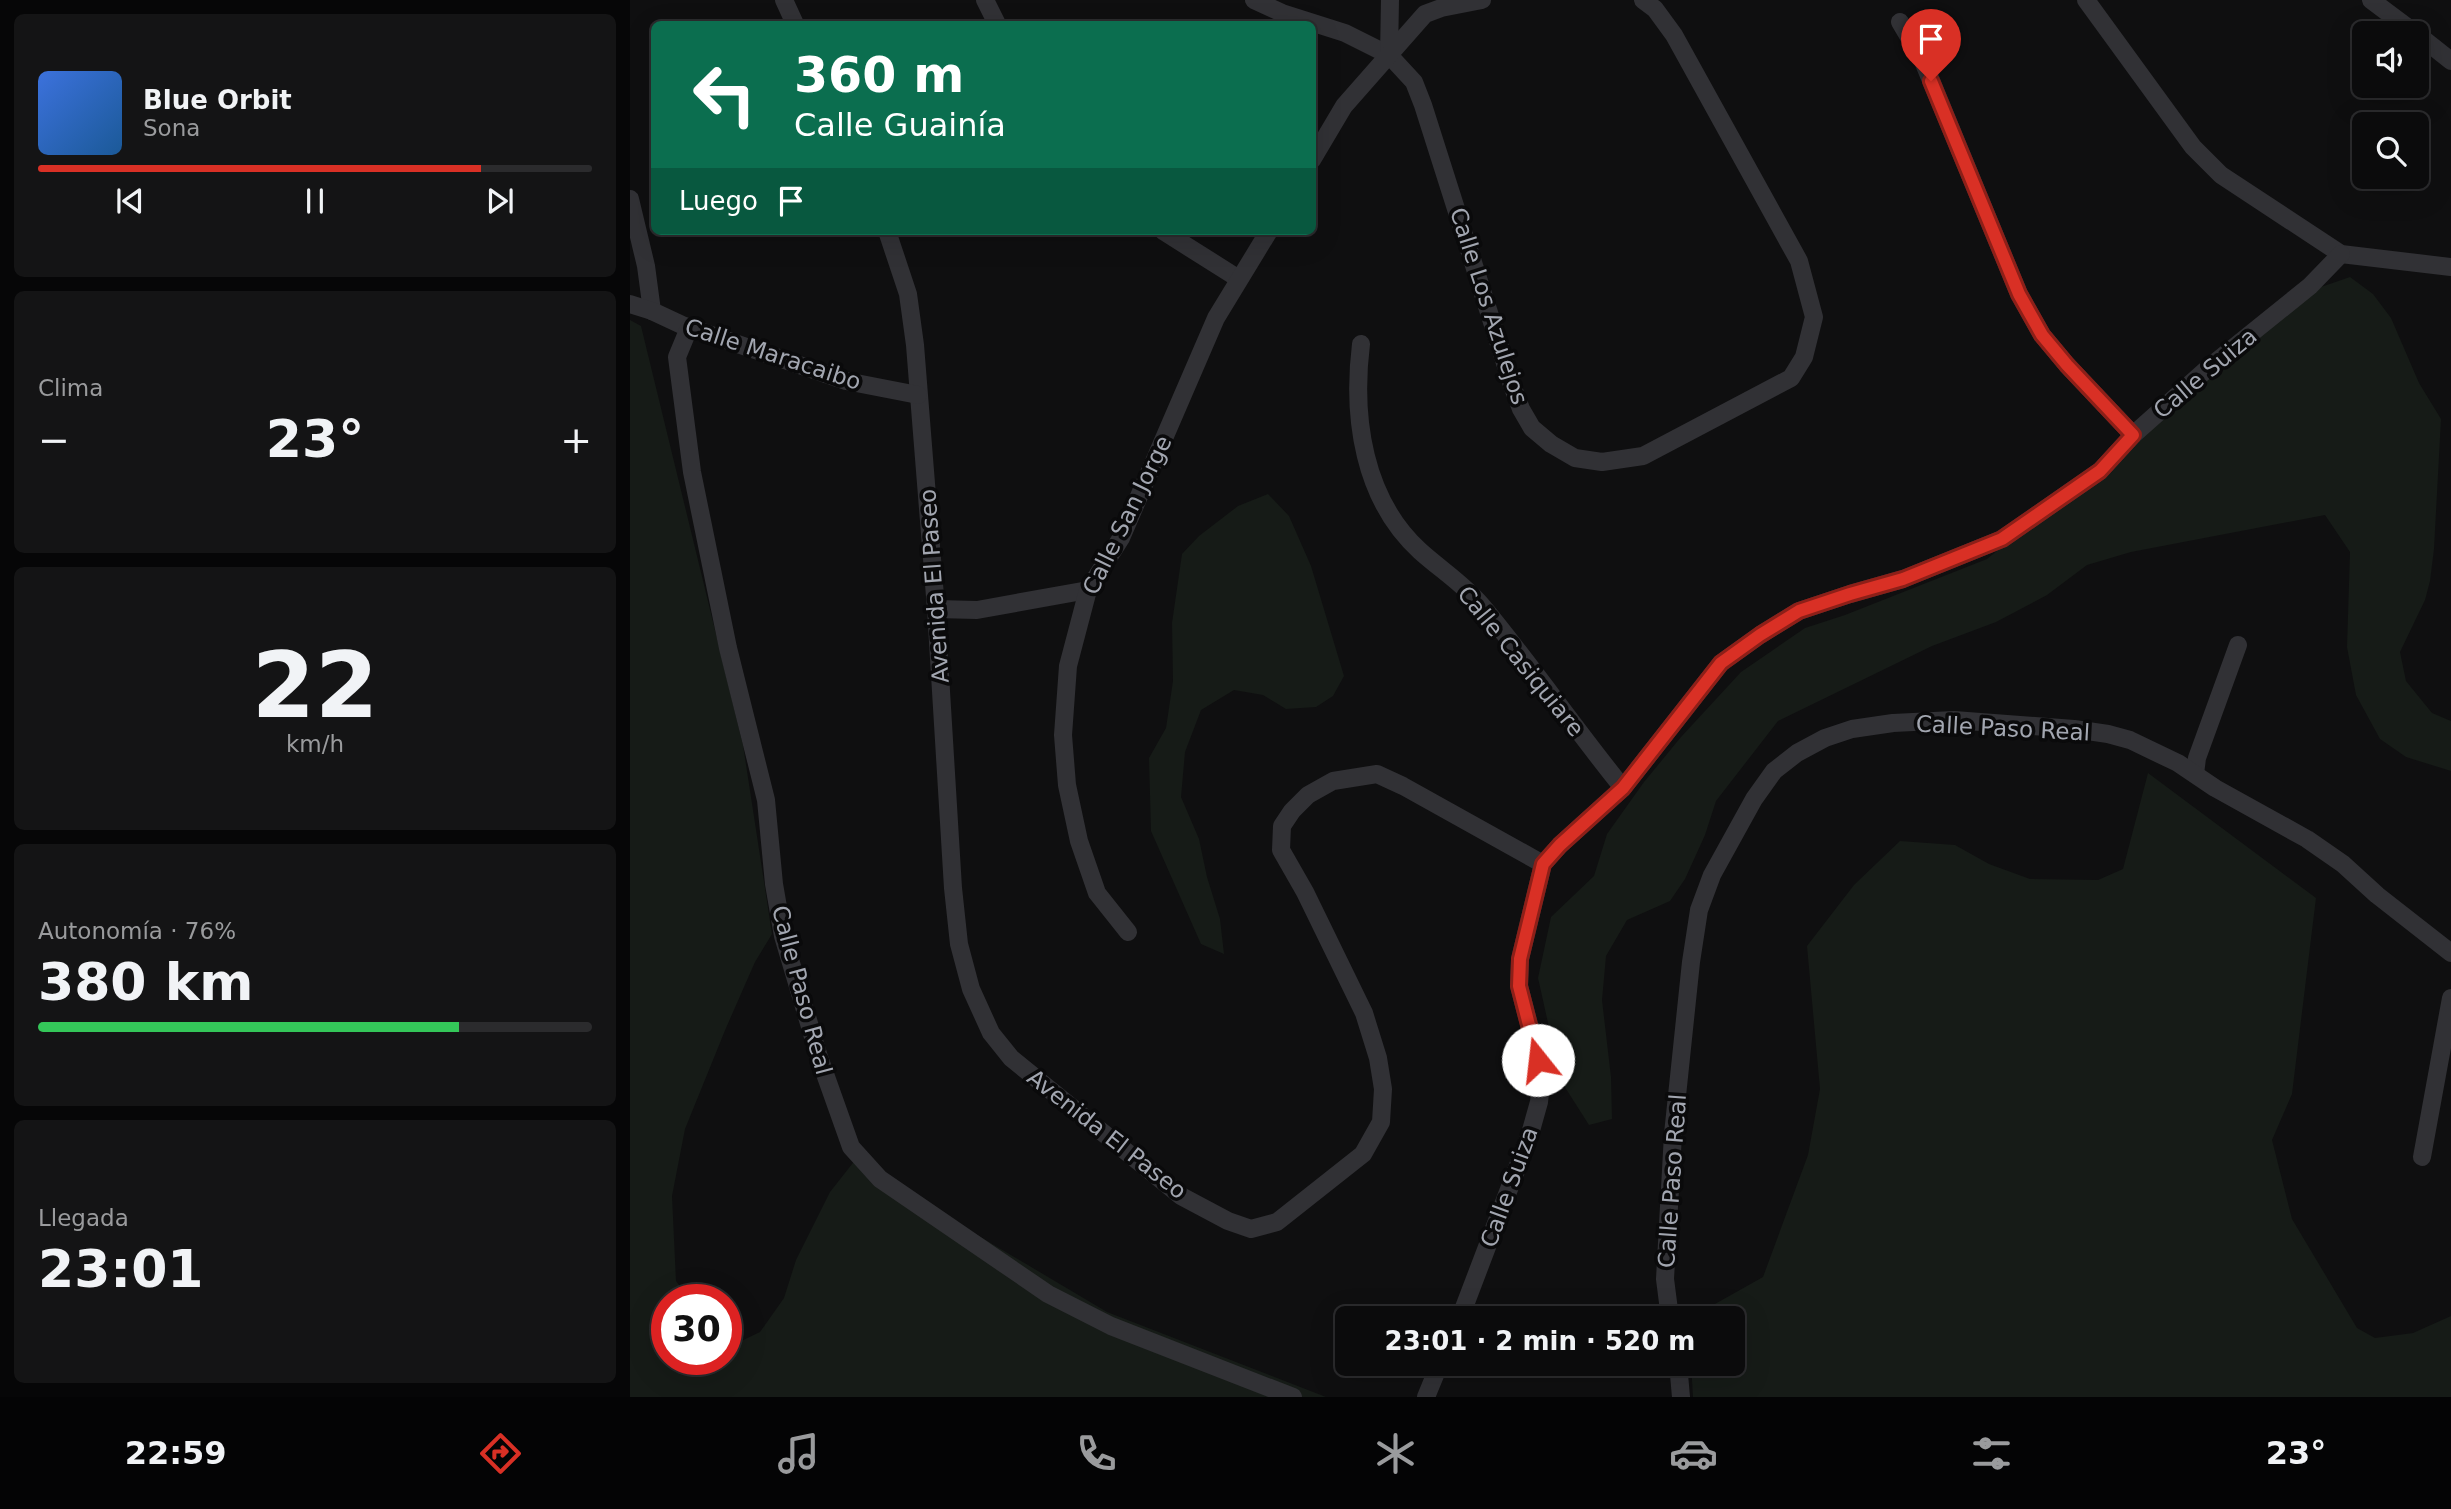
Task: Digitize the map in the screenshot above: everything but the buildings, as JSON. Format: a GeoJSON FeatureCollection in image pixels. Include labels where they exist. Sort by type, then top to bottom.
{"type":"FeatureCollection","features":[{"type":"Feature","properties":{"kind":"street"},"geometry":{"type":"LineString","coordinates":[[784,0],[794,21]]}},
{"type":"Feature","properties":{"kind":"street"},"geometry":{"type":"LineString","coordinates":[[985,0],[996,21]]}},
{"type":"Feature","properties":{"kind":"street"},"geometry":{"type":"LineString","coordinates":[[1254,0],[1308,21]]}},
{"type":"Feature","properties":{"kind":"street"},"geometry":{"type":"LineString","coordinates":[[1389,55],[1390,0]]}},
{"type":"Feature","properties":{"kind":"street"},"geometry":{"type":"LineString","coordinates":[[1316,153],[1344,106],[1425,14],[1482,0]]}},
{"type":"Feature","properties":{"kind":"street","name":"Calle Los Azulejos"},"geometry":{"type":"LineString","coordinates":[[1389,55],[1413,82],[1423,105],[1512,385],[1521,410],[1532,428],[1550,444],[1575,458],[1602,463],[1643,456],[1791,378],[1804,357],[1814,317],[1799,261],[1674,35],[1655,9],[1643,0]]}},
{"type":"Feature","properties":{"kind":"street"},"geometry":{"type":"LineString","coordinates":[[2086,0],[2193,147],[2221,175],[2341,254],[2451,267]]}},
{"type":"Feature","properties":{"kind":"street"},"geometry":{"type":"LineString","coordinates":[[2371,0],[2399,21]]}},
{"type":"Feature","properties":{"kind":"street"},"geometry":{"type":"LineString","coordinates":[[1900,22],[1923,61],[2019,294],[2042,335],[2133,435]]}},
{"type":"Feature","properties":{"kind":"street"},"geometry":{"type":"LineString","coordinates":[[1316,24],[1345,33],[1389,55]]}},
{"type":"Feature","properties":{"kind":"street"},"geometry":{"type":"LineString","coordinates":[[2429,44],[2451,61]]}},
{"type":"Feature","properties":{"kind":"street"},"geometry":{"type":"LineString","coordinates":[[630,199],[646,266],[652,311]]}},
{"type":"Feature","properties":{"kind":"street","name":"Avenida El Paseo"},"geometry":{"type":"LineString","coordinates":[[888,235],[908,294],[915,345],[936,609],[953,888],[960,944],[971,989],[991,1033],[1011,1058],[1181,1196],[1228,1221],[1251,1229],[1277,1222],[1363,1154],[1381,1122],[1384,1089],[1364,1013],[1305,892],[1281,850],[1282,827],[1292,811],[1308,795],[1333,781],[1377,774],[1543,864]]}},
{"type":"Feature","properties":{"kind":"street"},"geometry":{"type":"LineString","coordinates":[[1169,235],[1239,279]]}},
{"type":"Feature","properties":{"kind":"street","name":"Calle San Jorge"},"geometry":{"type":"LineString","coordinates":[[1128,932],[1097,893],[1079,841],[1067,785],[1063,735],[1068,666],[1088,590],[1121,538],[1216,318],[1266,235]]}},
{"type":"Feature","properties":{"kind":"street","name":"Calle Suiza"},"geometry":{"type":"LineString","coordinates":[[1465,1306],[1530,1134],[1539,1102],[1542,1074],[1519,986],[1520,959],[1543,864],[1623,788],[1721,663],[1799,611],[1903,579],[2002,539],[2100,471],[2133,435],[2207,369],[2310,286],[2341,254]]}},
{"type":"Feature","properties":{"kind":"street","name":"Calle Maracaibo"},"geometry":{"type":"LineString","coordinates":[[630,304],[689,328],[846,381],[918,395]]}},
{"type":"Feature","properties":{"kind":"street","name":"Calle Paso Real"},"geometry":{"type":"LineString","coordinates":[[689,328],[677,357],[692,472],[729,648],[766,800],[774,884],[783,936],[819,1057],[851,1147],[880,1178],[1048,1294],[1111,1326],[1293,1397]]}},
{"type":"Feature","properties":{"kind":"street","name":"Calle Casiquiare"},"geometry":{"type":"LineString","coordinates":[[1361,344],[1358,373],[1366,461],[1378,496],[1395,525],[1419,551],[1452,576],[1482,605],[1623,788]]}},
{"type":"Feature","properties":{"kind":"street"},"geometry":{"type":"LineString","coordinates":[[936,609],[976,610],[1088,590]]}},
{"type":"Feature","properties":{"kind":"street"},"geometry":{"type":"LineString","coordinates":[[2195,774],[2197,758],[2238,645]]}},
{"type":"Feature","properties":{"kind":"street","name":"Calle Paso Real"},"geometry":{"type":"LineString","coordinates":[[1668,1306],[1665,1279],[1673,1134],[1699,910],[1713,875],[1754,799],[1774,771],[1797,753],[1816,743],[1852,729],[1893,723],[1954,720],[2062,728],[2130,740],[2178,763],[2261,816],[2306,839],[2343,864],[2377,895],[2451,953]]}},
{"type":"Feature","properties":{"kind":"street"},"geometry":{"type":"LineString","coordinates":[[2422,1157],[2451,998]]}},
{"type":"Feature","properties":{"kind":"street"},"geometry":{"type":"LineString","coordinates":[[1426,1397],[1435,1376]]}},
{"type":"Feature","properties":{"kind":"street"},"geometry":{"type":"LineString","coordinates":[[1679,1376],[1681,1397]]}},
{"type":"Feature","properties":{"kind":"shaded area"},"geometry":{"type":"Polygon","coordinates":[[[2350,277],[2373,294],[2391,318],[2419,383],[2441,419],[2430,581],[2425,600],[2400,652],[2406,681],[2432,713],[2451,721],[2451,771],[2406,757],[2380,739],[2356,695],[2347,647],[2350,552],[2325,515],[2131,552],[2087,565],[2047,595],[1996,622],[1932,646],[1778,721],[1716,801],[1705,835],[1685,879],[1670,901],[1627,920],[1606,956],[1602,1000],[1611,1077],[1612,1119],[1589,1125],[1561,1081],[1538,978],[1551,917],[1594,876],[1607,834],[1644,782],[1681,737],[1741,672],[1805,628],[1987,559],[2321,287],[2350,277]]]}},
{"type":"Feature","properties":{"kind":"shaded area"},"geometry":{"type":"Polygon","coordinates":[[[630,320],[641,326],[743,745],[772,934],[755,962],[685,1129],[672,1196],[678,1284],[651,1284],[651,1375],[742,1375],[742,1341],[760,1332],[784,1298],[796,1260],[830,1192],[856,1159],[878,1176],[1107,1312],[1326,1397],[630,1397],[630,320]]]}},
{"type":"Feature","properties":{"kind":"shaded area"},"geometry":{"type":"Polygon","coordinates":[[[1268,494],[1289,516],[1311,566],[1344,676],[1333,696],[1316,707],[1286,709],[1263,695],[1234,690],[1201,710],[1185,752],[1181,797],[1199,839],[1220,919],[1224,954],[1201,944],[1151,831],[1149,758],[1166,728],[1173,681],[1172,623],[1182,554],[1199,536],[1238,506],[1268,494]]]}},
{"type":"Feature","properties":{"kind":"shaded area"},"geometry":{"type":"Polygon","coordinates":[[[2148,773],[2316,898],[2292,1094],[2272,1140],[2292,1219],[2357,1328],[2375,1338],[2413,1333],[2451,1316],[2451,1397],[1693,1397],[1692,1376],[1745,1376],[1745,1306],[1711,1306],[1763,1277],[1808,1155],[1820,1089],[1807,946],[1854,885],[1900,841],[1955,845],[1989,864],[2030,879],[2098,880],[2123,869],[2148,773]]]}},
{"type":"Feature","properties":{"kind":"route"},"geometry":{"type":"LineString","coordinates":[[1538,1060],[1519,986],[1520,959],[1543,864],[1623,788],[1721,663],[1799,611],[1903,579],[2002,539],[2100,471],[2133,435],[2042,335],[2019,294],[1931,81]]}}]}
